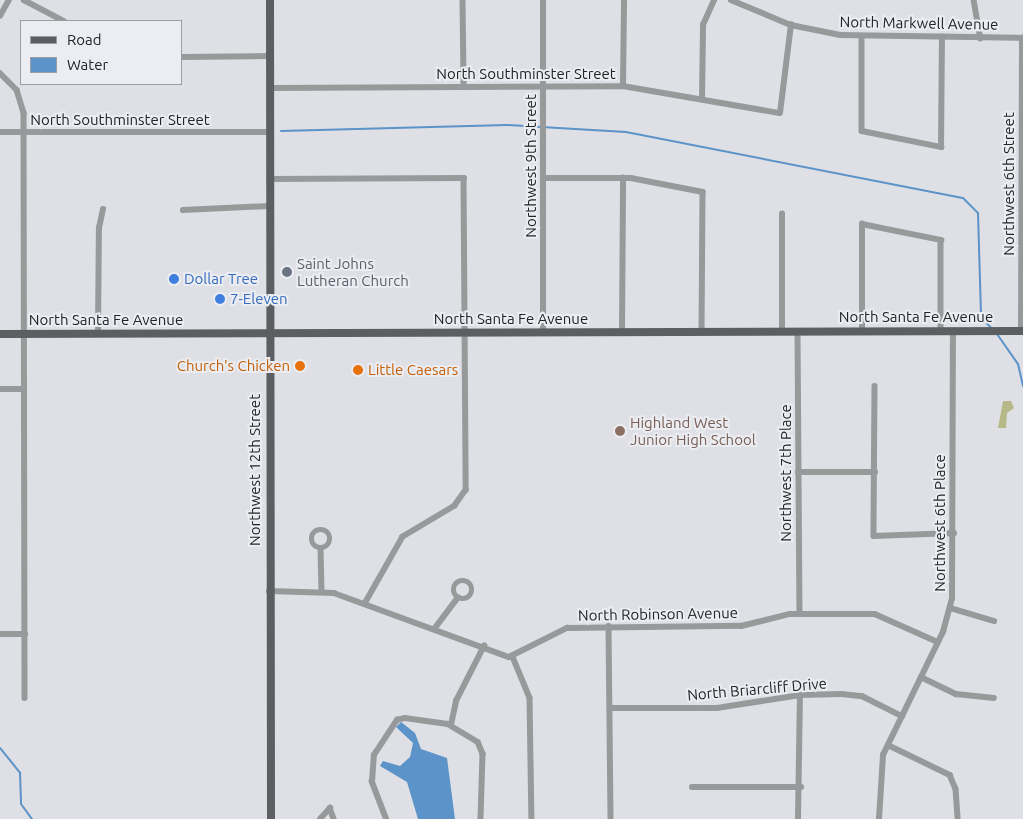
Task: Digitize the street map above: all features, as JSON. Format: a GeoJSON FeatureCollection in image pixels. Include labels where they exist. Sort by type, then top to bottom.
{"type":"FeatureCollection","features":[{"type":"Feature","properties":{"kind":"main road","name":"Northwest 12th Street"},"geometry":{"type":"LineString","coordinates":[[270,0],[268,333],[271,819]]}},
{"type":"Feature","properties":{"kind":"main road","name":"North Santa Fe Avenue"},"geometry":{"type":"LineString","coordinates":[[0,334],[1022,331]]}},
{"type":"Feature","properties":{"kind":"street"},"geometry":{"type":"LineString","coordinates":[[0,16],[9,0]]}},
{"type":"Feature","properties":{"kind":"street"},"geometry":{"type":"LineString","coordinates":[[24,0],[62,20]]}},
{"type":"Feature","properties":{"kind":"street"},"geometry":{"type":"LineString","coordinates":[[463,0],[464,87]]}},
{"type":"Feature","properties":{"kind":"street","name":"Northwest 9th Street"},"geometry":{"type":"LineString","coordinates":[[543,0],[543,332]]}},
{"type":"Feature","properties":{"kind":"street"},"geometry":{"type":"LineString","coordinates":[[623,86],[624,0]]}},
{"type":"Feature","properties":{"kind":"street"},"geometry":{"type":"LineString","coordinates":[[702,100],[703,25],[714,0]]}},
{"type":"Feature","properties":{"kind":"street","name":"North Markwell Avenue"},"geometry":{"type":"LineString","coordinates":[[731,0],[791,25],[862,37],[1022,38]]}},
{"type":"Feature","properties":{"kind":"street"},"geometry":{"type":"LineString","coordinates":[[974,0],[981,16],[981,38]]}},
{"type":"Feature","properties":{"kind":"street","name":"North Southminster Street"},"geometry":{"type":"LineString","coordinates":[[270,88],[623,86],[780,113],[782,66],[791,25]]}},
{"type":"Feature","properties":{"kind":"street"},"geometry":{"type":"LineString","coordinates":[[862,37],[862,131],[941,147],[942,38]]}},
{"type":"Feature","properties":{"kind":"street","name":"Northwest 6th Street"},"geometry":{"type":"LineString","coordinates":[[1022,38],[1022,331]]}},
{"type":"Feature","properties":{"kind":"street"},"geometry":{"type":"LineString","coordinates":[[182,57],[270,56]]}},
{"type":"Feature","properties":{"kind":"street"},"geometry":{"type":"LineString","coordinates":[[0,73],[21,99],[24,132],[25,698]]}},
{"type":"Feature","properties":{"kind":"street","name":"North Southminster Street"},"geometry":{"type":"LineString","coordinates":[[0,132],[270,132]]}},
{"type":"Feature","properties":{"kind":"street"},"geometry":{"type":"LineString","coordinates":[[269,179],[464,178],[464,494],[455,506],[403,537],[365,604]]}},
{"type":"Feature","properties":{"kind":"street"},"geometry":{"type":"LineString","coordinates":[[543,178],[623,178],[703,192],[702,332]]}},
{"type":"Feature","properties":{"kind":"street"},"geometry":{"type":"LineString","coordinates":[[622,332],[623,178]]}},
{"type":"Feature","properties":{"kind":"street"},"geometry":{"type":"LineString","coordinates":[[183,210],[269,206]]}},
{"type":"Feature","properties":{"kind":"street"},"geometry":{"type":"LineString","coordinates":[[98,334],[98,228],[103,209]]}},
{"type":"Feature","properties":{"kind":"street"},"geometry":{"type":"LineString","coordinates":[[782,214],[782,332]]}},
{"type":"Feature","properties":{"kind":"street"},"geometry":{"type":"LineString","coordinates":[[862,331],[862,224],[941,240],[941,331]]}},
{"type":"Feature","properties":{"kind":"street","name":"Northwest 6th Place"},"geometry":{"type":"LineString","coordinates":[[879,819],[879,770],[888,744],[938,642],[950,608],[954,533],[953,331]]}},
{"type":"Feature","properties":{"kind":"street","name":"Northwest 7th Place"},"geometry":{"type":"LineString","coordinates":[[798,332],[800,614]]}},
{"type":"Feature","properties":{"kind":"street"},"geometry":{"type":"LineString","coordinates":[[875,386],[874,536],[954,533]]}},
{"type":"Feature","properties":{"kind":"street"},"geometry":{"type":"LineString","coordinates":[[0,388],[24,388]]}},
{"type":"Feature","properties":{"kind":"street"},"geometry":{"type":"LineString","coordinates":[[798,472],[875,472]]}},
{"type":"Feature","properties":{"kind":"street"},"geometry":{"type":"LineString","coordinates":[[321,548],[322,591]]}},
{"type":"Feature","properties":{"kind":"street"},"geometry":{"type":"LineString","coordinates":[[269,591],[322,591],[435,628],[513,657],[530,698],[532,819]]}},
{"type":"Feature","properties":{"kind":"street"},"geometry":{"type":"LineString","coordinates":[[435,628],[458,598]]}},
{"type":"Feature","properties":{"kind":"street"},"geometry":{"type":"LineString","coordinates":[[950,608],[994,621]]}},
{"type":"Feature","properties":{"kind":"street","name":"North Robinson Avenue"},"geometry":{"type":"LineString","coordinates":[[513,657],[562,629],[609,626],[741,626],[800,614],[875,614],[938,642]]}},
{"type":"Feature","properties":{"kind":"street"},"geometry":{"type":"LineString","coordinates":[[609,626],[611,819]]}},
{"type":"Feature","properties":{"kind":"street"},"geometry":{"type":"LineString","coordinates":[[0,634],[25,634]]}},
{"type":"Feature","properties":{"kind":"street"},"geometry":{"type":"LineString","coordinates":[[451,725],[456,701],[484,646]]}},
{"type":"Feature","properties":{"kind":"street"},"geometry":{"type":"LineString","coordinates":[[921,677],[956,694],[994,698]]}},
{"type":"Feature","properties":{"kind":"street"},"geometry":{"type":"LineString","coordinates":[[798,819],[801,787],[800,695]]}},
{"type":"Feature","properties":{"kind":"street","name":"North Briarcliff Drive"},"geometry":{"type":"LineString","coordinates":[[610,708],[717,708],[800,695],[858,695],[902,716]]}},
{"type":"Feature","properties":{"kind":"street"},"geometry":{"type":"LineString","coordinates":[[386,819],[372,782],[374,755],[383,737],[405,718],[451,725],[482,748],[481,819]]}},
{"type":"Feature","properties":{"kind":"street"},"geometry":{"type":"LineString","coordinates":[[888,744],[950,775],[956,788],[958,819]]}},
{"type":"Feature","properties":{"kind":"street"},"geometry":{"type":"LineString","coordinates":[[692,787],[801,787]]}},
{"type":"Feature","properties":{"kind":"street"},"geometry":{"type":"LineString","coordinates":[[320,819],[330,808],[334,819]]}},
{"type":"Feature","properties":{"kind":"green space"},"geometry":{"type":"Polygon","coordinates":[[[1003,401],[1011,401],[1014,408],[1007,413],[1006,428],[998,428],[1003,401]]]}},
{"type":"Feature","properties":{"kind":"water"},"geometry":{"type":"Polygon","coordinates":[[[401,722],[415,733],[421,749],[447,758],[455,819],[418,819],[407,782],[380,766],[383,761],[400,766],[410,757],[413,743],[396,727],[401,722]]]}},
{"type":"Feature","properties":{"kind":"waterway"},"geometry":{"type":"LineString","coordinates":[[281,131],[507,125],[626,132],[963,198],[978,213],[981,317],[992,329]]}},
{"type":"Feature","properties":{"kind":"waterway"},"geometry":{"type":"LineString","coordinates":[[997,334],[1018,364],[1023,386]]}},
{"type":"Feature","properties":{"kind":"waterway"},"geometry":{"type":"LineString","coordinates":[[0,748],[20,773],[21,804],[32,819]]}},
{"type":"Feature","properties":{"kind":"place","name":"Saint Johns Lutheran Church"},"geometry":{"type":"Point","coordinates":[287,272]}},
{"type":"Feature","properties":{"kind":"place","name":"Dollar Tree"},"geometry":{"type":"Point","coordinates":[174,279]}},
{"type":"Feature","properties":{"kind":"place","name":"7-Eleven"},"geometry":{"type":"Point","coordinates":[220,299]}},
{"type":"Feature","properties":{"kind":"place","name":"Church's Chicken"},"geometry":{"type":"Point","coordinates":[300,366]}},
{"type":"Feature","properties":{"kind":"place","name":"Little Caesars"},"geometry":{"type":"Point","coordinates":[358,370]}},
{"type":"Feature","properties":{"kind":"place","name":"Highland West Junior High School"},"geometry":{"type":"Point","coordinates":[620,431]}}]}
